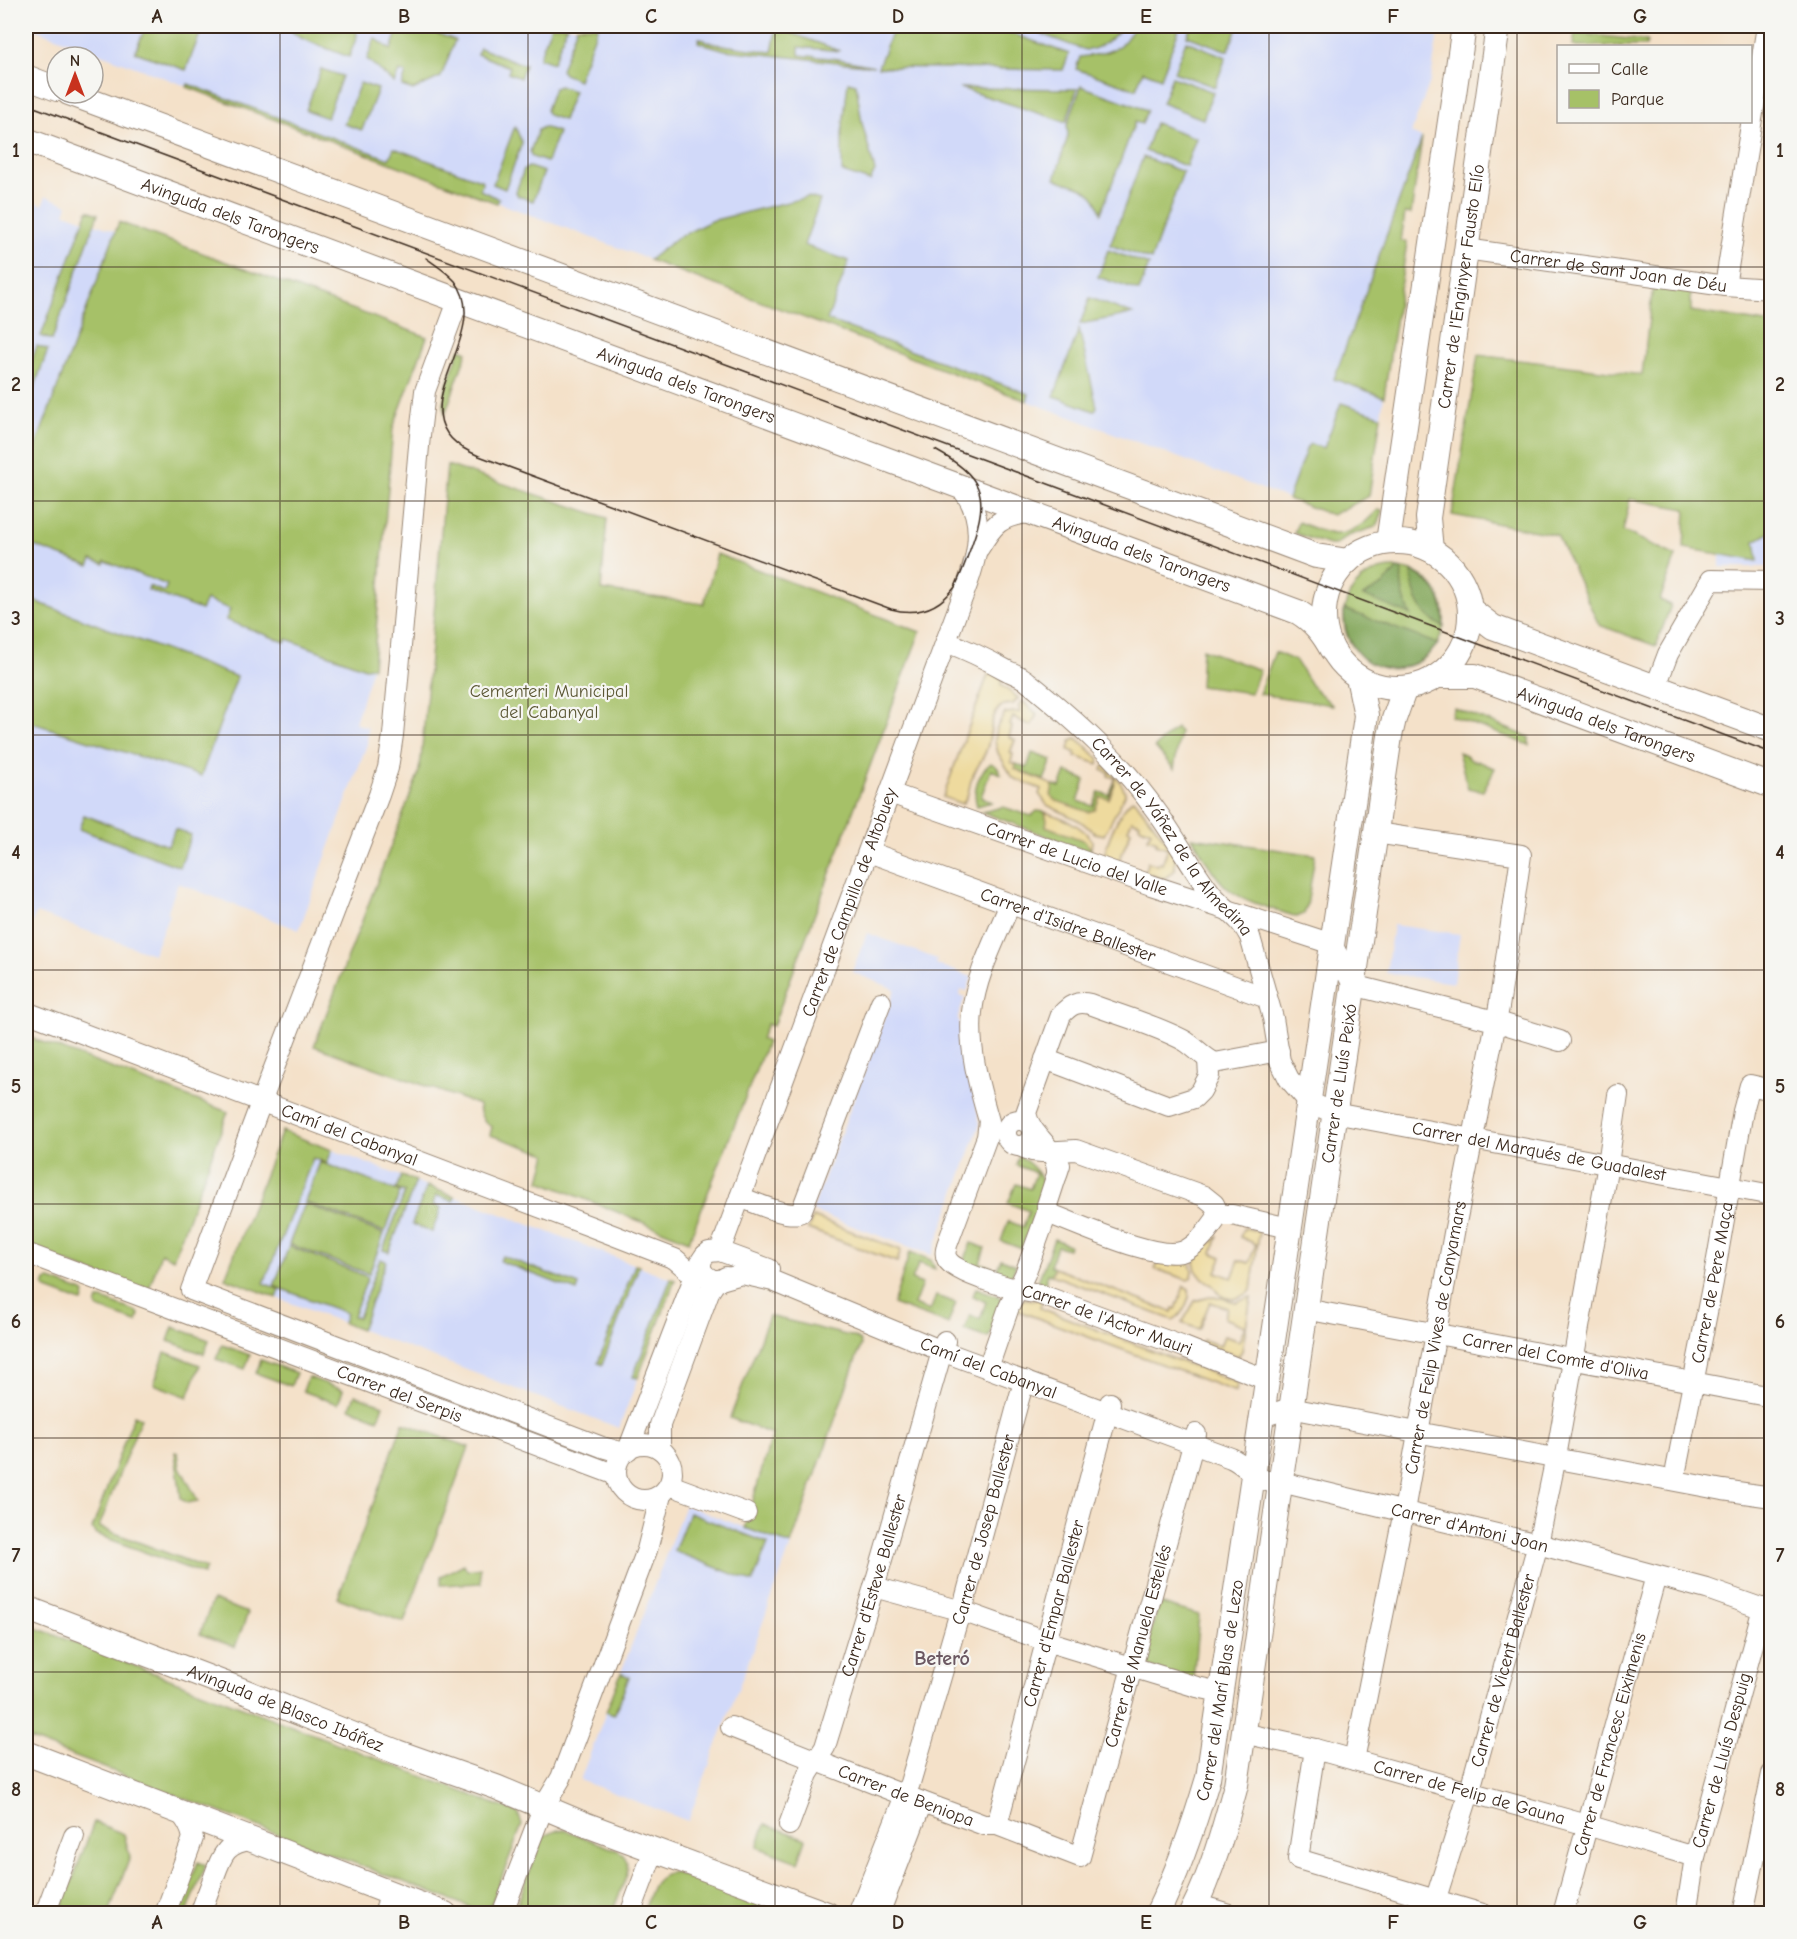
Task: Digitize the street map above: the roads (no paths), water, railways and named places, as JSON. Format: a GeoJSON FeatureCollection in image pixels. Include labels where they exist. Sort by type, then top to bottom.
{"type":"FeatureCollection","features":[{"type":"Feature","properties":{"kind":"main road","name":"Carrer de l'Enginyer Fausto Elío"},"geometry":{"type":"LineString","coordinates":[[1388,542],[1464,26]]}},
{"type":"Feature","properties":{"kind":"main road","name":"Carrer de l'Enginyer Fausto Elío"},"geometry":{"type":"LineString","coordinates":[[1431,550],[1428,518],[1498,26]]}},
{"type":"Feature","properties":{"kind":"main road"},"geometry":{"type":"LineString","coordinates":[[26,77],[45,84]]}},
{"type":"Feature","properties":{"kind":"main road"},"geometry":{"type":"LineString","coordinates":[[101,105],[1316,556],[1347,561]]}},
{"type":"Feature","properties":{"kind":"main road","name":"Avinguda dels Tarongers"},"geometry":{"type":"LineString","coordinates":[[26,140],[1298,612],[1324,634],[1332,650]]}},
{"type":"Feature","properties":{"kind":"main road"},"geometry":{"type":"LineString","coordinates":[[1388,542],[1410,543],[1431,550],[1444,558],[1454,569],[1463,581],[1468,595],[1471,610],[1470,626],[1464,647],[1453,663],[1428,682],[1406,688],[1381,687],[1358,677],[1348,670],[1332,650],[1325,626],[1326,596],[1336,573],[1347,561],[1366,548],[1388,542]]}},
{"type":"Feature","properties":{"kind":"main road"},"geometry":{"type":"LineString","coordinates":[[1471,610],[1493,627],[1772,730]]}},
{"type":"Feature","properties":{"kind":"main road","name":"Avinguda dels Tarongers"},"geometry":{"type":"LineString","coordinates":[[1438,676],[1475,676],[1772,786]]}},
{"type":"Feature","properties":{"kind":"main road","name":"Carrer de Lluís Peixó"},"geometry":{"type":"LineString","coordinates":[[1254,1466],[1366,715],[1358,677]]}},
{"type":"Feature","properties":{"kind":"main road","name":"Carrer de Lluís Peixó"},"geometry":{"type":"LineString","coordinates":[[1281,1482],[1290,1408],[1392,727],[1406,688]]}},
{"type":"Feature","properties":{"kind":"main road","name":"Carrer del Marí Blas de Lezo"},"geometry":{"type":"LineString","coordinates":[[1157,1914],[1184,1854],[1204,1790],[1254,1466]]}},
{"type":"Feature","properties":{"kind":"main road","name":"Carrer del Marí Blas de Lezo"},"geometry":{"type":"LineString","coordinates":[[1193,1909],[1221,1838],[1236,1785],[1281,1482]]}},
{"type":"Feature","properties":{"kind":"main road","name":"Avinguda de Blasco Ibáñez"},"geometry":{"type":"LineString","coordinates":[[26,1608],[397,1752],[502,1789],[543,1808],[827,1914]]}},
{"type":"Feature","properties":{"kind":"main road"},"geometry":{"type":"LineString","coordinates":[[26,1754],[252,1840],[388,1903],[445,1914]]}},
{"type":"Feature","properties":{"kind":"street"},"geometry":{"type":"LineString","coordinates":[[1752,119],[1767,26]]}},
{"type":"Feature","properties":{"kind":"street"},"geometry":{"type":"LineString","coordinates":[[1725,286],[1751,123]]}},
{"type":"Feature","properties":{"kind":"street","name":"Carrer de Sant Joan de Déu"},"geometry":{"type":"LineString","coordinates":[[1466,249],[1725,286],[1772,289]]}},
{"type":"Feature","properties":{"kind":"street"},"geometry":{"type":"LineString","coordinates":[[183,1311],[194,1310],[198,1305],[197,1295],[191,1290],[339,903],[388,768],[425,391],[458,301]]}},
{"type":"Feature","properties":{"kind":"street","name":"Carrer de Campillo de Altobuey"},"geometry":{"type":"LineString","coordinates":[[962,489],[968,497],[978,526],[977,553]]}},
{"type":"Feature","properties":{"kind":"street","name":"Carrer de Campillo de Altobuey"},"geometry":{"type":"LineString","coordinates":[[626,1451],[701,1262],[740,1197],[977,553],[991,528],[1001,520],[1013,514],[1028,513]]}},
{"type":"Feature","properties":{"kind":"street"},"geometry":{"type":"LineString","coordinates":[[1656,686],[1668,654],[1711,579],[1772,581]]}},
{"type":"Feature","properties":{"kind":"street","name":"Carrer de Yáñez de la Almedina"},"geometry":{"type":"LineString","coordinates":[[946,642],[966,649],[1028,682],[1078,723],[1108,752],[1156,810],[1210,892],[1246,929],[1273,1018],[1280,1061],[1289,1079],[1309,1102]]}},
{"type":"Feature","properties":{"kind":"street","name":"Carrer de Lucio del Valle"},"geometry":{"type":"LineString","coordinates":[[890,794],[1167,890],[1332,944]]}},
{"type":"Feature","properties":{"kind":"street","name":"Carrer de Felip Vives de Canyamars"},"geometry":{"type":"LineString","coordinates":[[1354,1760],[1404,1511],[1435,1334],[1495,1021],[1521,855],[1376,833]]}},
{"type":"Feature","properties":{"kind":"street","name":"Carrer d'Isidre Ballester"},"geometry":{"type":"LineString","coordinates":[[868,852],[1267,998]]}},
{"type":"Feature","properties":{"kind":"street"},"geometry":{"type":"LineString","coordinates":[[1167,890],[1183,877],[1187,867],[1186,854]]}},
{"type":"Feature","properties":{"kind":"street"},"geometry":{"type":"LineString","coordinates":[[1010,904],[980,976],[972,1013],[972,1041],[1002,1132],[1032,1151],[1076,1150],[1203,1196],[1214,1204],[1219,1215]]}},
{"type":"Feature","properties":{"kind":"street"},"geometry":{"type":"LineString","coordinates":[[1256,961],[1259,948],[1265,940],[1280,932],[1300,933]]}},
{"type":"Feature","properties":{"kind":"street"},"geometry":{"type":"LineString","coordinates":[[1332,944],[1353,985]]}},
{"type":"Feature","properties":{"kind":"street"},"geometry":{"type":"LineString","coordinates":[[1323,1004],[1353,985],[1495,1021],[1560,1041]]}},
{"type":"Feature","properties":{"kind":"street"},"geometry":{"type":"LineString","coordinates":[[740,1197],[797,1215],[804,1208],[881,1002]]}},
{"type":"Feature","properties":{"kind":"street"},"geometry":{"type":"LineString","coordinates":[[1002,1132],[1023,1145],[1030,1141],[1032,1137],[1027,1108],[1062,1015],[1074,1004],[1082,1002],[1185,1041],[1215,1063],[1279,1052]]}},
{"type":"Feature","properties":{"kind":"street","name":"Camí del Cabanyal"},"geometry":{"type":"LineString","coordinates":[[26,1012],[262,1102],[701,1262],[944,1346]]}},
{"type":"Feature","properties":{"kind":"street"},"geometry":{"type":"LineString","coordinates":[[1045,1059],[1169,1106],[1194,1098],[1201,1091],[1209,1076],[1208,1060]]}},
{"type":"Feature","properties":{"kind":"street","name":"Carrer de Pere Maça"},"geometry":{"type":"LineString","coordinates":[[1674,1480],[1743,1111],[1750,1085],[1772,1090]]}},
{"type":"Feature","properties":{"kind":"street","name":"Carrer de Vicent Ballester"},"geometry":{"type":"LineString","coordinates":[[1433,1906],[1469,1793],[1538,1544],[1556,1457],[1618,1095]]}},
{"type":"Feature","properties":{"kind":"street","name":"Carrer del Marqués de Guadalest"},"geometry":{"type":"LineString","coordinates":[[1309,1102],[1334,1113],[1772,1195]]}},
{"type":"Feature","properties":{"kind":"street"},"geometry":{"type":"LineString","coordinates":[[1031,1128],[1058,1152]]}},
{"type":"Feature","properties":{"kind":"street","name":"Carrer de l'Actor Mauri"},"geometry":{"type":"LineString","coordinates":[[1002,1132],[947,1245],[945,1253],[947,1260],[966,1272],[1017,1290],[1039,1294],[1267,1380]]}},
{"type":"Feature","properties":{"kind":"street"},"geometry":{"type":"LineString","coordinates":[[990,1363],[1009,1307],[1025,1274],[1047,1213],[1047,1205],[1057,1175],[1058,1152]]}},
{"type":"Feature","properties":{"kind":"street"},"geometry":{"type":"LineString","coordinates":[[1047,1213],[1141,1248],[1169,1253],[1182,1252],[1191,1247],[1211,1228],[1219,1215]]}},
{"type":"Feature","properties":{"kind":"street"},"geometry":{"type":"LineString","coordinates":[[1219,1215],[1232,1215],[1289,1228]]}},
{"type":"Feature","properties":{"kind":"street","name":"Carrer del Serpis"},"geometry":{"type":"LineString","coordinates":[[26,1253],[616,1475]]}},
{"type":"Feature","properties":{"kind":"street"},"geometry":{"type":"LineString","coordinates":[[660,1449],[660,1425],[710,1292],[715,1283],[721,1280],[729,1274],[732,1265],[728,1256],[701,1262],[708,1278],[721,1280]]}},
{"type":"Feature","properties":{"kind":"street","name":"Camí del Cabanyal"},"geometry":{"type":"LineString","coordinates":[[721,1280],[742,1274],[773,1281],[1195,1439],[1232,1447],[1254,1466],[1270,1468],[1281,1482]]}},
{"type":"Feature","properties":{"kind":"street","name":"Carrer del Serpis"},"geometry":{"type":"LineString","coordinates":[[191,1290],[602,1447],[626,1451]]}},
{"type":"Feature","properties":{"kind":"street","name":"Carrer del Comte d'Oliva"},"geometry":{"type":"LineString","coordinates":[[1305,1309],[1772,1397]]}},
{"type":"Feature","properties":{"kind":"street","name":"Carrer d'Esteve Ballester"},"geometry":{"type":"LineString","coordinates":[[789,1825],[808,1774],[825,1748],[944,1346]]}},
{"type":"Feature","properties":{"kind":"street","name":"Camí del Cabanyal"},"geometry":{"type":"LineString","coordinates":[[990,1363],[1025,1382],[1109,1407]]}},
{"type":"Feature","properties":{"kind":"street","name":"Carrer de Josep Ballester"},"geometry":{"type":"LineString","coordinates":[[879,1914],[913,1798],[910,1783],[962,1611],[1025,1382]]}},
{"type":"Feature","properties":{"kind":"street","name":"Carrer d'Empar Ballester"},"geometry":{"type":"LineString","coordinates":[[997,1825],[1109,1407]]}},
{"type":"Feature","properties":{"kind":"street"},"geometry":{"type":"LineString","coordinates":[[1262,1417],[1290,1408],[1723,1490],[1772,1497]]}},
{"type":"Feature","properties":{"kind":"street","name":"Carrer de Manuela Estellés"},"geometry":{"type":"LineString","coordinates":[[1080,1857],[1195,1439]]}},
{"type":"Feature","properties":{"kind":"street"},"geometry":{"type":"LineString","coordinates":[[502,1914],[543,1808],[561,1778],[647,1550],[665,1490],[672,1478],[670,1462],[660,1449],[644,1444],[626,1451],[618,1463],[616,1475],[622,1490],[637,1499],[643,1507],[646,1518],[647,1550]]}},
{"type":"Feature","properties":{"kind":"street","name":"Carrer d'Antoni Joan"},"geometry":{"type":"LineString","coordinates":[[1281,1482],[1538,1544],[1707,1589],[1767,1610]]}},
{"type":"Feature","properties":{"kind":"street"},"geometry":{"type":"LineString","coordinates":[[637,1499],[654,1499],[665,1490]]}},
{"type":"Feature","properties":{"kind":"street"},"geometry":{"type":"LineString","coordinates":[[665,1490],[746,1513]]}},
{"type":"Feature","properties":{"kind":"street","name":"Carrer de Francesc Eiximenis"},"geometry":{"type":"LineString","coordinates":[[1563,1914],[1656,1576]]}},
{"type":"Feature","properties":{"kind":"street"},"geometry":{"type":"LineString","coordinates":[[874,1587],[962,1611],[1046,1641],[1220,1692]]}},
{"type":"Feature","properties":{"kind":"street","name":"Carrer de Lluís Despuig"},"geometry":{"type":"LineString","coordinates":[[1686,1914],[1695,1857],[1767,1610]]}},
{"type":"Feature","properties":{"kind":"street","name":"Carrer de Beniopa"},"geometry":{"type":"LineString","coordinates":[[731,1727],[984,1825],[997,1825],[1080,1857]]}},
{"type":"Feature","properties":{"kind":"street","name":"Carrer de Felip de Gauna"},"geometry":{"type":"LineString","coordinates":[[1243,1733],[1315,1749],[1695,1857]]}},
{"type":"Feature","properties":{"kind":"street"},"geometry":{"type":"LineString","coordinates":[[1315,1749],[1298,1859],[1433,1906],[1483,1914]]}},
{"type":"Feature","properties":{"kind":"street"},"geometry":{"type":"LineString","coordinates":[[1743,1914],[1772,1774]]}},
{"type":"Feature","properties":{"kind":"street","name":"Carrer de Josep Ballester"},"geometry":{"type":"LineString","coordinates":[[858,1914],[913,1798]]}},
{"type":"Feature","properties":{"kind":"street"},"geometry":{"type":"LineString","coordinates":[[165,1914],[193,1838],[192,1830],[179,1811]]}},
{"type":"Feature","properties":{"kind":"street"},"geometry":{"type":"LineString","coordinates":[[45,1914],[74,1836]]}},
{"type":"Feature","properties":{"kind":"street"},"geometry":{"type":"LineString","coordinates":[[200,1914],[221,1857],[233,1845],[241,1841],[252,1840]]}},
{"type":"Feature","properties":{"kind":"street"},"geometry":{"type":"LineString","coordinates":[[630,1914],[654,1850]]}},
{"type":"Feature","properties":{"kind":"street"},"geometry":{"type":"LineString","coordinates":[[1193,1909],[1229,1914]]}},
{"type":"Feature","properties":{"kind":"tram line"},"geometry":{"type":"LineString","coordinates":[[26,104],[1772,753]]}},
{"type":"Feature","properties":{"kind":"tram line"},"geometry":{"type":"LineString","coordinates":[[426,258],[455,281],[464,303],[464,327],[441,399],[441,421],[452,440],[479,456],[891,609],[918,611],[935,605],[955,587],[978,527],[980,512],[981,499],[972,478],[951,459],[935,450]]}},
{"type":"Feature","properties":{"kind":"district","name":"Beteró"},"geometry":{"type":"Point","coordinates":[942,1658]}},
{"type":"Feature","properties":{"kind":"park label","name":"Cementeri Municipal del Cabanyal"},"geometry":{"type":"Point","coordinates":[549,701]}}]}
